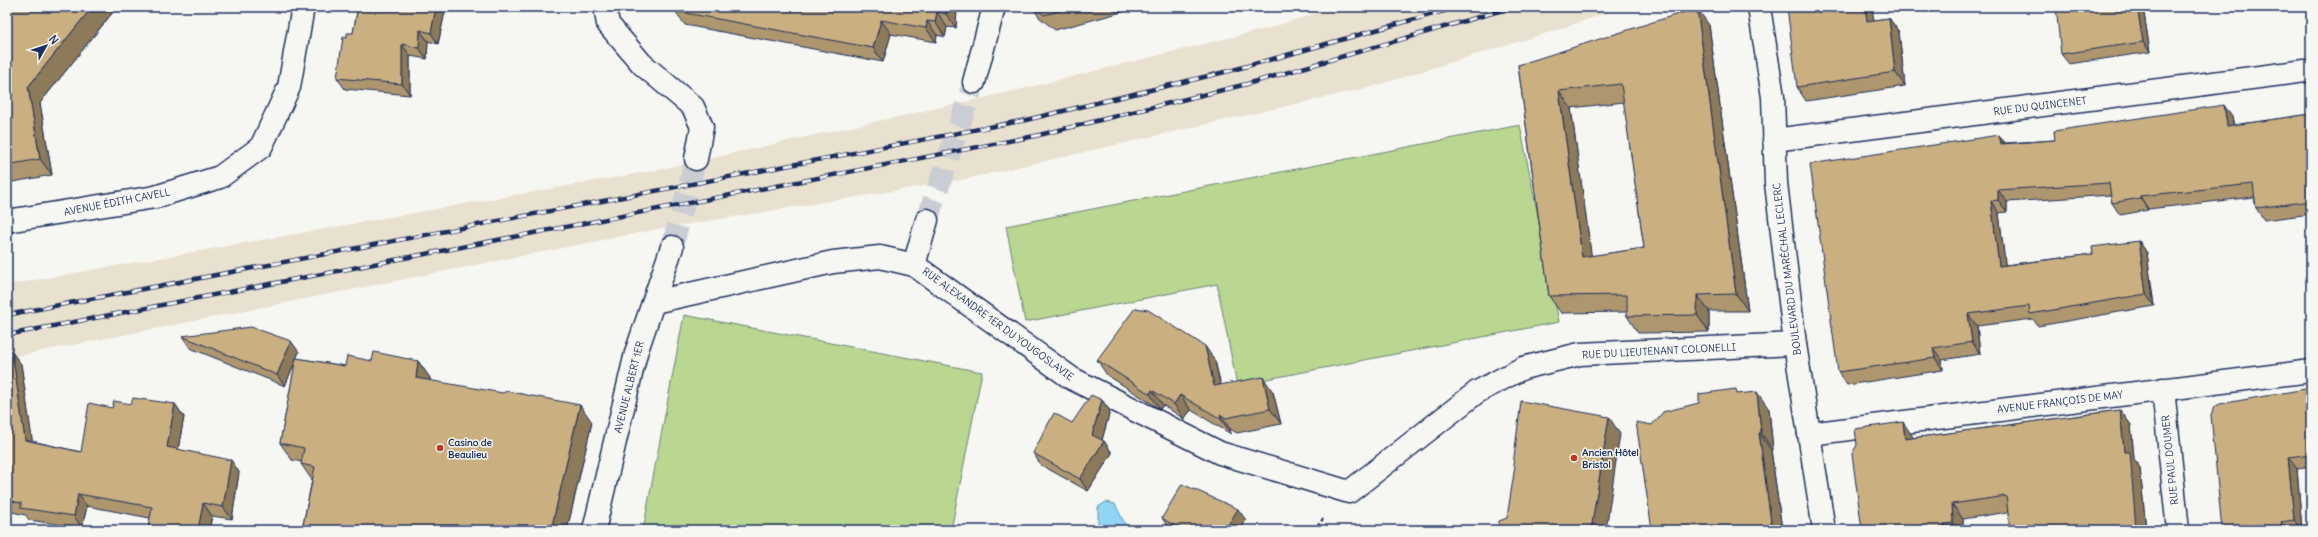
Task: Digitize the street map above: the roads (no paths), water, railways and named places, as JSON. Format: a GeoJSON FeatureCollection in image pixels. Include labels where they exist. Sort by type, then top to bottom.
{"type":"FeatureCollection","features":[{"type":"Feature","properties":{"kind":"street","name":"AVENUE ÉDITH CAVELL"},"geometry":{"type":"LineString","coordinates":[[7,222],[155,196],[220,177],[226,173],[261,147],[289,87],[303,7]]}},
{"type":"Feature","properties":{"kind":"street"},"geometry":{"type":"LineString","coordinates":[[605,7],[608,24],[642,64],[694,107],[702,127],[696,159]]}},
{"type":"Feature","properties":{"kind":"street"},"geometry":{"type":"LineString","coordinates":[[974,82],[994,7]]}},
{"type":"Feature","properties":{"kind":"street","name":"BOULEVARD DU MARÉCHAL LECLERC"},"geometry":{"type":"LineString","coordinates":[[1759,7],[1772,96],[1776,183],[1795,344],[1824,530]]}},
{"type":"Feature","properties":{"kind":"street","name":"RUE DU QUINCENET"},"geometry":{"type":"LineString","coordinates":[[1774,140],[2305,72]]}},
{"type":"Feature","properties":{"kind":"street"},"geometry":{"type":"LineString","coordinates":[[914,265],[927,220]]}},
{"type":"Feature","properties":{"kind":"street","name":"AVENUE ALBERT 1ER"},"geometry":{"type":"LineString","coordinates":[[594,530],[636,353],[672,247]]}},
{"type":"Feature","properties":{"kind":"street","name":"RUE ALEXANDRE 1ER DU YOUGOSLAVIE"},"geometry":{"type":"LineString","coordinates":[[654,302],[833,262],[880,257],[914,265],[1071,378],[1220,453],[1349,492]]}},
{"type":"Feature","properties":{"kind":"street","name":"RUE DU LIEUTENANT COLONELLI"},"geometry":{"type":"LineString","coordinates":[[1349,492],[1477,392],[1523,368],[1580,354],[1795,344]]}},
{"type":"Feature","properties":{"kind":"street","name":"AVENUE FRANÇOIS DE MAY"},"geometry":{"type":"LineString","coordinates":[[1809,434],[2311,371]]}},
{"type":"Feature","properties":{"kind":"street","name":"RUE PAUL DOUMER"},"geometry":{"type":"LineString","coordinates":[[2163,390],[2178,530]]}},
{"type":"Feature","properties":{"kind":"water"},"geometry":{"type":"Polygon","coordinates":[[[1106,502],[1115,504],[1128,530],[1100,530],[1098,524],[1098,507],[1106,502]]]}},
{"type":"Feature","properties":{"kind":"tunnel"},"geometry":{"type":"LineString","coordinates":[[927,220],[974,82]]}},
{"type":"Feature","properties":{"kind":"tunnel"},"geometry":{"type":"LineString","coordinates":[[672,247],[696,159]]}},
{"type":"Feature","properties":{"kind":"railway"},"geometry":{"type":"LineString","coordinates":[[7,315],[1026,120],[1233,70],[1458,7]]}},
{"type":"Feature","properties":{"kind":"railway"},"geometry":{"type":"LineString","coordinates":[[7,335],[1035,136],[1247,84],[1513,7]]}},
{"type":"Feature","properties":{"kind":"place","name":"Casino de Beaulieu"},"geometry":{"type":"Point","coordinates":[440,448]}},
{"type":"Feature","properties":{"kind":"place","name":"Ancien Hôtel Bristol"},"geometry":{"type":"Point","coordinates":[1574,458]}}]}
